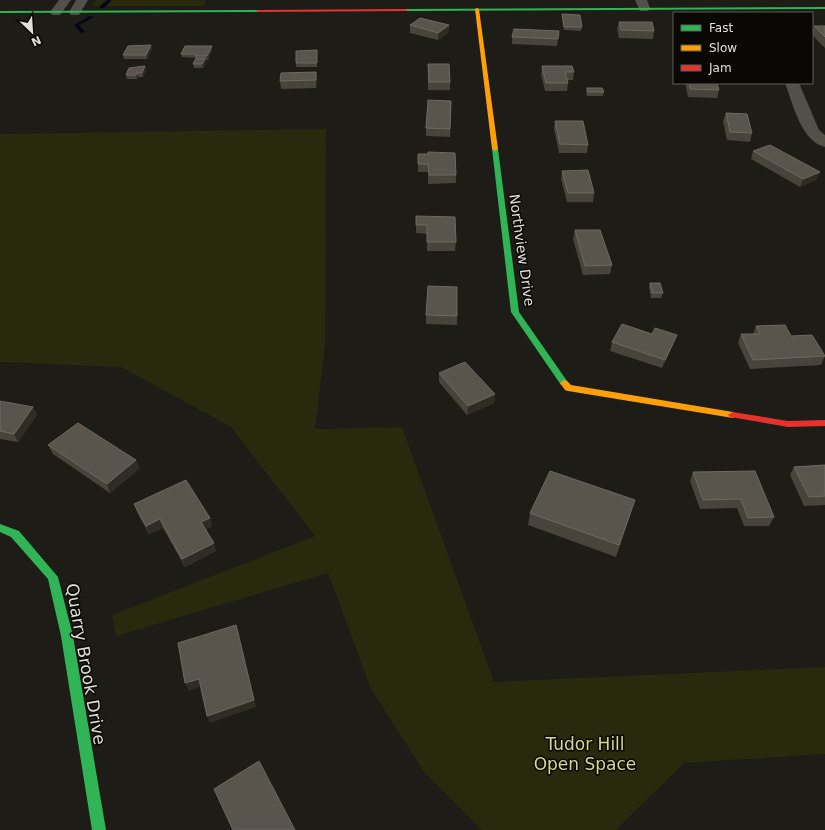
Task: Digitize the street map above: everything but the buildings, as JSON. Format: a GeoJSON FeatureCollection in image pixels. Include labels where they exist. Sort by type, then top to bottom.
{"type":"FeatureCollection","features":[{"type":"Feature","properties":{"kind":"street"},"geometry":{"type":"LineString","coordinates":[[56,12],[65,0]]}},
{"type":"Feature","properties":{"kind":"street"},"geometry":{"type":"LineString","coordinates":[[75,12],[82,0]]}},
{"type":"Feature","properties":{"kind":"street"},"geometry":{"type":"LineString","coordinates":[[0,12],[477,9],[643,4],[742,11],[825,8]]}},
{"type":"Feature","properties":{"kind":"street","name":"Northview Drive"},"geometry":{"type":"LineString","coordinates":[[477,9],[514,312],[568,388],[788,424],[825,423]]}},
{"type":"Feature","properties":{"kind":"street"},"geometry":{"type":"LineString","coordinates":[[792,84],[812,132],[825,142]]}},
{"type":"Feature","properties":{"kind":"street","name":"Quarry Brook Drive"},"geometry":{"type":"LineString","coordinates":[[0,528],[15,534],[53,577],[67,636],[99,830]]}},
{"type":"Feature","properties":{"kind":"green space"},"geometry":{"type":"Polygon","coordinates":[[[96,0],[206,0],[204,6],[92,6],[96,0]]]}},
{"type":"Feature","properties":{"kind":"green space","name":"Tudor Hill Open Space"},"geometry":{"type":"Polygon","coordinates":[[[326,129],[325,346],[315,429],[402,427],[494,682],[825,667],[825,754],[684,763],[616,830],[482,830],[424,772],[371,689],[328,573],[116,636],[112,615],[315,536],[231,427],[121,367],[0,362],[0,134],[326,129]]]}},
{"type":"Feature","properties":{"kind":"waterway"},"geometry":{"type":"LineString","coordinates":[[102,7],[110,0]]}},
{"type":"Feature","properties":{"kind":"waterway"},"geometry":{"type":"LineString","coordinates":[[83,32],[76,25],[92,17]]}},
{"type":"Feature","properties":{"kind":"traffic: fast"},"geometry":{"type":"LineString","coordinates":[[405,10],[825,8]]}},
{"type":"Feature","properties":{"kind":"traffic: fast"},"geometry":{"type":"LineString","coordinates":[[0,12],[258,11]]}},
{"type":"Feature","properties":{"kind":"traffic: fast"},"geometry":{"type":"LineString","coordinates":[[495,149],[515,312],[564,383]]}},
{"type":"Feature","properties":{"kind":"traffic: fast"},"geometry":{"type":"LineString","coordinates":[[0,528],[15,534],[53,577],[67,636],[99,830]]}},
{"type":"Feature","properties":{"kind":"traffic: slow"},"geometry":{"type":"LineString","coordinates":[[477,9],[495,149]]}},
{"type":"Feature","properties":{"kind":"traffic: slow"},"geometry":{"type":"LineString","coordinates":[[564,383],[568,388],[733,415]]}},
{"type":"Feature","properties":{"kind":"traffic: jam"},"geometry":{"type":"LineString","coordinates":[[258,11],[405,10]]}},
{"type":"Feature","properties":{"kind":"traffic: jam"},"geometry":{"type":"LineString","coordinates":[[733,415],[788,424],[825,423]]}}]}
